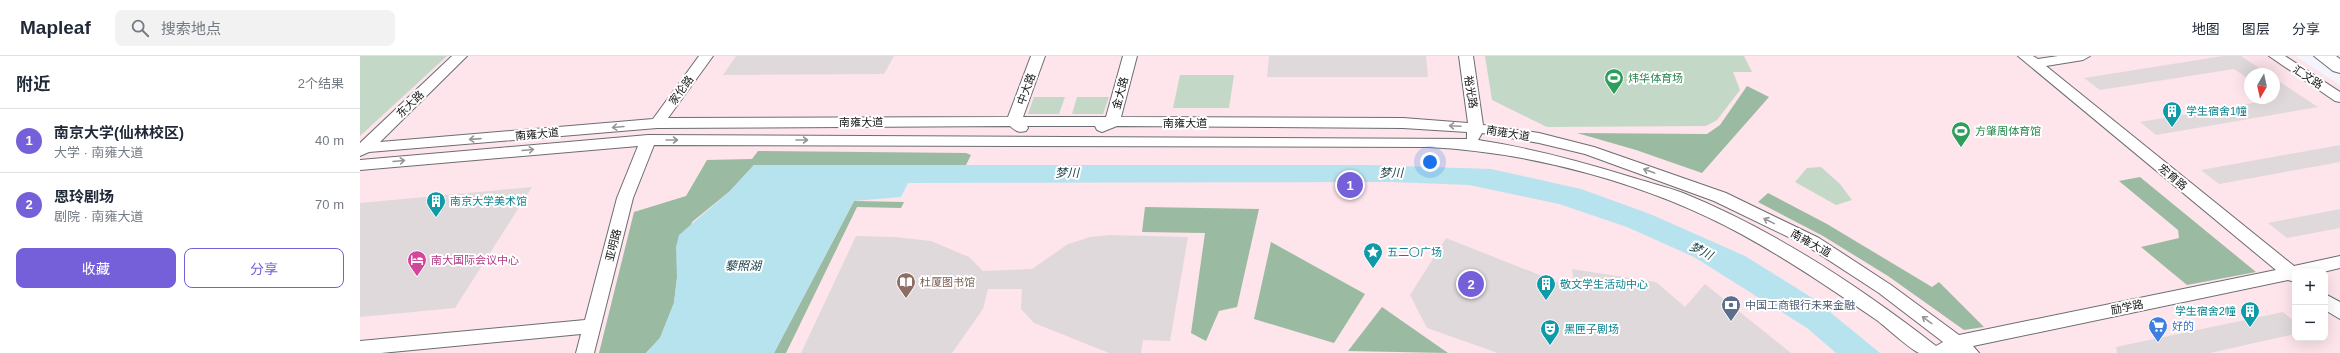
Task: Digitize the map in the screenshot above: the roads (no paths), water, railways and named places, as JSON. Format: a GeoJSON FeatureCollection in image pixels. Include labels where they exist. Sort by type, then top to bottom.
{"type":"FeatureCollection","features":[{"type":"Feature","properties":{"kind":"main road"},"geometry":{"type":"LineString","coordinates":[[2323,56],[2340,67]]}},
{"type":"Feature","properties":{"kind":"street","name":"东大路"},"geometry":{"type":"LineString","coordinates":[[361,150],[460,56]]}},
{"type":"Feature","properties":{"kind":"street","name":"家伦路"},"geometry":{"type":"LineString","coordinates":[[657,123],[706,56]]}},
{"type":"Feature","properties":{"kind":"street","name":"中大路"},"geometry":{"type":"LineString","coordinates":[[1014,121],[1038,56]]}},
{"type":"Feature","properties":{"kind":"street","name":"金大路"},"geometry":{"type":"LineString","coordinates":[[1105,140],[1096,134],[1097,129],[1112,123],[1130,56]]}},
{"type":"Feature","properties":{"kind":"street","name":"裕光路"},"geometry":{"type":"LineString","coordinates":[[1466,56],[1476,128]]}},
{"type":"Feature","properties":{"kind":"street"},"geometry":{"type":"LineString","coordinates":[[2030,60],[2083,56]]}},
{"type":"Feature","properties":{"kind":"street","name":"汇文路"},"geometry":{"type":"LineString","coordinates":[[2276,56],[2340,98]]}},
{"type":"Feature","properties":{"kind":"street","name":"宏育路"},"geometry":{"type":"LineString","coordinates":[[2030,60],[2292,271]]}},
{"type":"Feature","properties":{"kind":"street","name":"南雍大道"},"geometry":{"type":"LineString","coordinates":[[361,150],[657,123],[1014,121],[1112,123],[1403,123],[1476,128],[1540,138],[1589,150],[1720,196],[1813,242],[1884,289],[1964,348]]}},
{"type":"Feature","properties":{"kind":"street"},"geometry":{"type":"LineString","coordinates":[[1009,140],[1021,134],[1021,127],[1014,121]]}},
{"type":"Feature","properties":{"kind":"street"},"geometry":{"type":"LineString","coordinates":[[1471,144],[1476,128]]}},
{"type":"Feature","properties":{"kind":"street","name":"南雍大道"},"geometry":{"type":"LineString","coordinates":[[360,165],[648,140],[1105,140],[1427,142],[1471,144],[1523,152],[1598,172],[1678,197],[1800,260],[1898,326],[1932,353]]}},
{"type":"Feature","properties":{"kind":"street","name":"亚明路"},"geometry":{"type":"LineString","coordinates":[[585,353],[625,198],[648,140]]}},
{"type":"Feature","properties":{"kind":"street"},"geometry":{"type":"LineString","coordinates":[[1708,212],[1720,196]]}},
{"type":"Feature","properties":{"kind":"street","name":"励学路"},"geometry":{"type":"LineString","coordinates":[[2311,269],[2340,262]]}},
{"type":"Feature","properties":{"kind":"street","name":"励学路"},"geometry":{"type":"LineString","coordinates":[[1940,353],[2292,273]]}},
{"type":"Feature","properties":{"kind":"street"},"geometry":{"type":"LineString","coordinates":[[2328,302],[2340,312]]}},
{"type":"Feature","properties":{"kind":"street"},"geometry":{"type":"LineString","coordinates":[[360,348],[592,326]]}},
{"type":"Feature","properties":{"kind":"water"},"geometry":{"type":"Polygon","coordinates":[[[754,165],[1369,165],[1491,169],[1581,189],[1650,214],[1745,256],[1814,299],[1880,353],[1836,353],[1807,328],[1694,257],[1627,227],[1559,204],[1469,185],[1392,182],[908,183],[901,197],[854,201],[774,353],[646,353],[660,338],[674,303],[677,278],[676,247],[679,235],[730,191],[754,165]]]}},
{"type":"Feature","properties":{"kind":"place","name":"炜华体育场"},"geometry":{"type":"Point","coordinates":[1614,95]}},
{"type":"Feature","properties":{"kind":"place","name":"学生宿舍1幢"},"geometry":{"type":"Point","coordinates":[2172,128]}},
{"type":"Feature","properties":{"kind":"place","name":"方肇周体育馆"},"geometry":{"type":"Point","coordinates":[1961,148]}},
{"type":"Feature","properties":{"kind":"place","name":"南京大学(仙林校区)"},"geometry":{"type":"Point","coordinates":[1350,185]}},
{"type":"Feature","properties":{"kind":"place","name":"南京大学美术馆"},"geometry":{"type":"Point","coordinates":[436,218]}},
{"type":"Feature","properties":{"kind":"place","name":"五二〇广场"},"geometry":{"type":"Point","coordinates":[1373,269]}},
{"type":"Feature","properties":{"kind":"place","name":"南大国际会议中心"},"geometry":{"type":"Point","coordinates":[417,277]}},
{"type":"Feature","properties":{"kind":"place","name":"恩玲剧场"},"geometry":{"type":"Point","coordinates":[1471,284]}},
{"type":"Feature","properties":{"kind":"place","name":"杜厦图书馆"},"geometry":{"type":"Point","coordinates":[906,299]}},
{"type":"Feature","properties":{"kind":"place","name":"敬文学生活动中心"},"geometry":{"type":"Point","coordinates":[1546,301]}},
{"type":"Feature","properties":{"kind":"place","name":"中国工商银行未来金融"},"geometry":{"type":"Point","coordinates":[1731,322]}},
{"type":"Feature","properties":{"kind":"place","name":"学生宿舍2幢"},"geometry":{"type":"Point","coordinates":[2250,328]}},
{"type":"Feature","properties":{"kind":"place","name":"好的"},"geometry":{"type":"Point","coordinates":[2158,343]}},
{"type":"Feature","properties":{"kind":"place","name":"黑匣子剧场"},"geometry":{"type":"Point","coordinates":[1550,346]}},
{"type":"Feature","properties":{"kind":"water label","name":"梦川"},"geometry":{"type":"Point","coordinates":[1067,173]}},
{"type":"Feature","properties":{"kind":"water label","name":"梦川"},"geometry":{"type":"Point","coordinates":[1391,173]}},
{"type":"Feature","properties":{"kind":"water label","name":"梦川"},"geometry":{"type":"Point","coordinates":[1701,251]}},
{"type":"Feature","properties":{"kind":"water label","name":"藜照湖"},"geometry":{"type":"Point","coordinates":[743,266]}}]}
